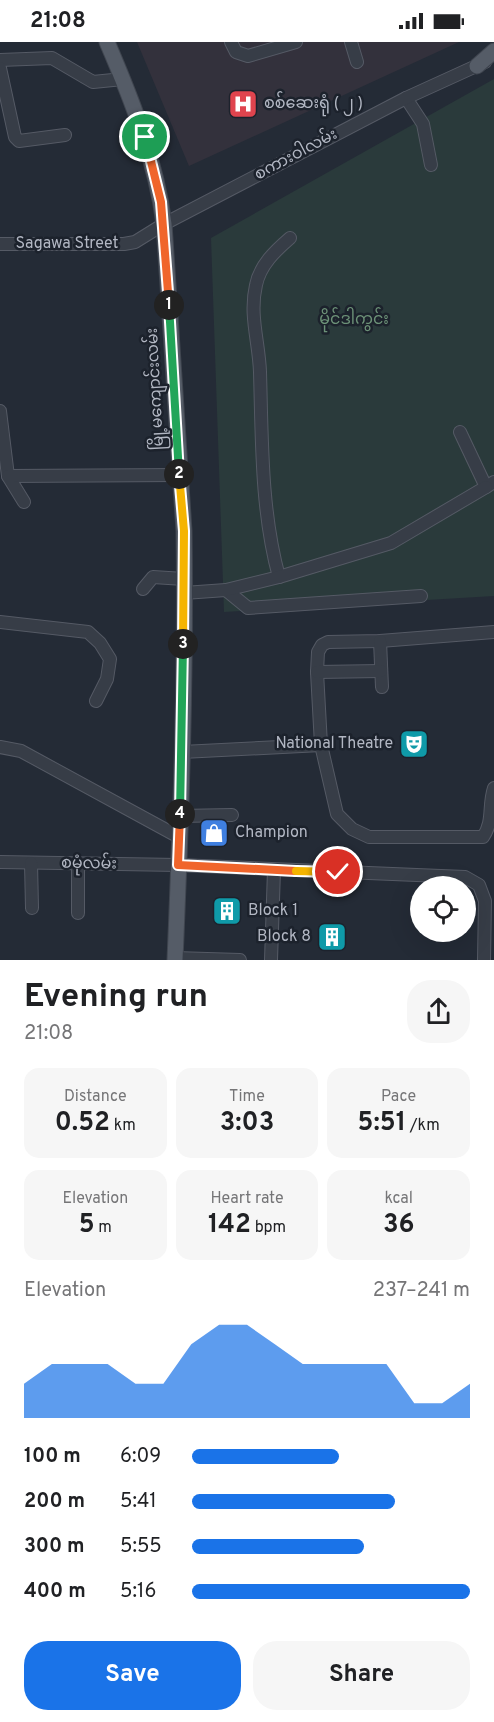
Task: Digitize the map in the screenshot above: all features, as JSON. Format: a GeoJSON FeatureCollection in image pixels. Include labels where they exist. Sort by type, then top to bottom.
{"type":"FeatureCollection","features":[{"type":"Feature","properties":{"kind":"main road","name":"မြို့မကျောင်းလမ်း"},"geometry":{"type":"LineString","coordinates":[[107,42],[145,137],[164,224],[184,531],[182,753],[175,959]]}},
{"type":"Feature","properties":{"kind":"main road"},"geometry":{"type":"LineString","coordinates":[[477,66],[494,51]]}},
{"type":"Feature","properties":{"kind":"street"},"geometry":{"type":"LineString","coordinates":[[231,42],[236,51],[248,56],[296,42]]}},
{"type":"Feature","properties":{"kind":"street"},"geometry":{"type":"LineString","coordinates":[[351,42],[357,62]]}},
{"type":"Feature","properties":{"kind":"street"},"geometry":{"type":"LineString","coordinates":[[0,60],[51,58],[93,82],[123,79]]}},
{"type":"Feature","properties":{"kind":"street","name":"စကားဝါလမ်း"},"geometry":{"type":"LineString","coordinates":[[164,224],[406,98],[494,58]]}},
{"type":"Feature","properties":{"kind":"street"},"geometry":{"type":"LineString","coordinates":[[0,68],[15,136],[20,141],[65,135]]}},
{"type":"Feature","properties":{"kind":"street"},"geometry":{"type":"LineString","coordinates":[[406,98],[423,124],[431,165]]}},
{"type":"Feature","properties":{"kind":"street","name":"Sagawa Street"},"geometry":{"type":"LineString","coordinates":[[0,244],[124,244],[135,242],[164,224]]}},
{"type":"Feature","properties":{"kind":"street"},"geometry":{"type":"LineString","coordinates":[[279,577],[270,546],[260,429],[260,370],[252,307],[256,282],[268,259],[290,238]]}},
{"type":"Feature","properties":{"kind":"street"},"geometry":{"type":"LineString","coordinates":[[0,411],[8,476],[24,502]]}},
{"type":"Feature","properties":{"kind":"street"},"geometry":{"type":"LineString","coordinates":[[143,589],[153,577],[184,586],[226,590],[279,577],[391,543],[490,485],[460,432]]}},
{"type":"Feature","properties":{"kind":"street"},"geometry":{"type":"LineString","coordinates":[[8,476],[179,475]]}},
{"type":"Feature","properties":{"kind":"street"},"geometry":{"type":"LineString","coordinates":[[226,590],[248,608],[421,596]]}},
{"type":"Feature","properties":{"kind":"street"},"geometry":{"type":"LineString","coordinates":[[0,622],[88,632],[100,643],[110,659],[107,679],[96,701]]}},
{"type":"Feature","properties":{"kind":"street"},"geometry":{"type":"LineString","coordinates":[[494,632],[380,641],[328,642],[322,645],[318,652],[317,672],[321,745],[337,814],[352,829],[369,837],[483,837],[493,824],[494,788]]}},
{"type":"Feature","properties":{"kind":"street"},"geometry":{"type":"LineString","coordinates":[[380,641],[382,687]]}},
{"type":"Feature","properties":{"kind":"street"},"geometry":{"type":"LineString","coordinates":[[317,672],[381,671]]}},
{"type":"Feature","properties":{"kind":"street"},"geometry":{"type":"LineString","coordinates":[[182,753],[321,745]]}},
{"type":"Feature","properties":{"kind":"street"},"geometry":{"type":"LineString","coordinates":[[0,747],[21,751],[179,837]]}},
{"type":"Feature","properties":{"kind":"street"},"geometry":{"type":"LineString","coordinates":[[180,816],[232,815]]}},
{"type":"Feature","properties":{"kind":"street","name":"စမုံလမ်း"},"geometry":{"type":"LineString","coordinates":[[0,862],[178,865],[465,877],[479,885],[485,901],[484,960]]}},
{"type":"Feature","properties":{"kind":"street"},"geometry":{"type":"LineString","coordinates":[[31,863],[32,908]]}},
{"type":"Feature","properties":{"kind":"street"},"geometry":{"type":"LineString","coordinates":[[78,864],[78,913]]}},
{"type":"Feature","properties":{"kind":"street"},"geometry":{"type":"LineString","coordinates":[[271,960],[274,870]]}},
{"type":"Feature","properties":{"kind":"street"},"geometry":{"type":"LineString","coordinates":[[175,959],[240,960]]}},
{"type":"Feature","properties":{"kind":"shaded area","name":"စစ်ဆေးရုံ ( ၂ )"},"geometry":{"type":"Polygon","coordinates":[[[137,42],[459,42],[189,166],[137,42]]]}},
{"type":"Feature","properties":{"kind":"green space","name":"မိုင်ဒါကွင်း"},"geometry":{"type":"Polygon","coordinates":[[[494,79],[494,596],[224,612],[211,238],[494,79]]]}},
{"type":"Feature","properties":{"kind":"place","name":"စစ်ဆေးရုံ ( ၂ )"},"geometry":{"type":"Point","coordinates":[243,104]}},
{"type":"Feature","properties":{"kind":"place","name":"National Theatre"},"geometry":{"type":"Point","coordinates":[414,744]}},
{"type":"Feature","properties":{"kind":"place","name":"Champion"},"geometry":{"type":"Point","coordinates":[214,833]}},
{"type":"Feature","properties":{"kind":"place","name":"Block 1"},"geometry":{"type":"Point","coordinates":[227,911]}},
{"type":"Feature","properties":{"kind":"place","name":"Block 8"},"geometry":{"type":"Point","coordinates":[332,937]}},
{"type":"Feature","properties":{"kind":"route"},"geometry":{"type":"LineString","coordinates":[[145,137],[164,224],[184,531],[182,753],[178,865],[338,872]]}}]}
